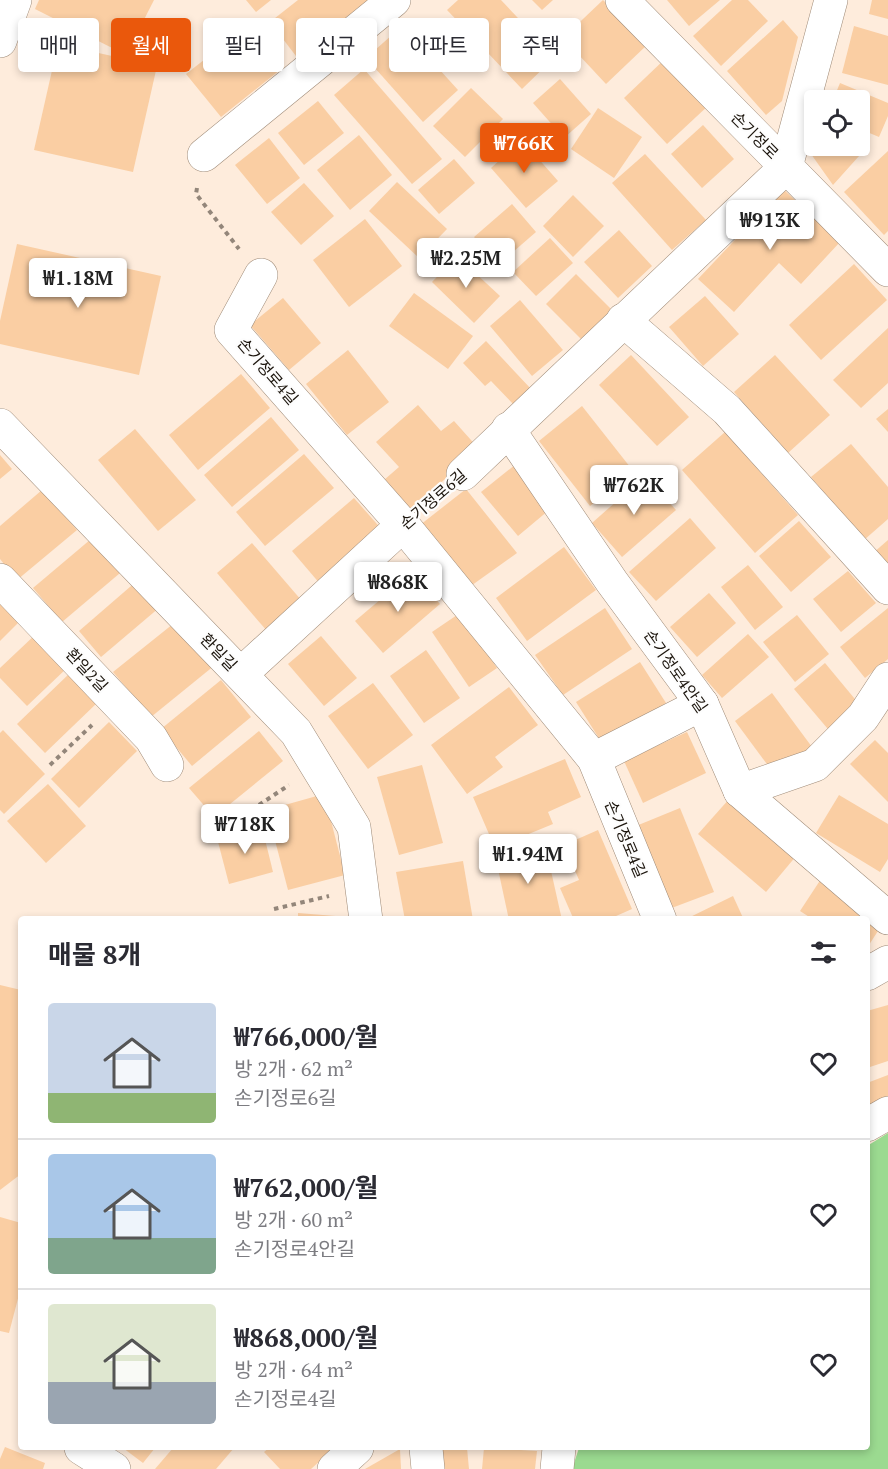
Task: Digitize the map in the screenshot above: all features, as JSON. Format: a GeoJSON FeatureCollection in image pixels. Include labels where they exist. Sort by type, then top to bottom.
{"type":"FeatureCollection","features":[{"type":"Feature","properties":{"kind":"street"},"geometry":{"type":"LineString","coordinates":[[0,41],[15,0]]}},
{"type":"Feature","properties":{"kind":"street"},"geometry":{"type":"LineString","coordinates":[[204,155],[394,0]]}},
{"type":"Feature","properties":{"kind":"street","name":"손기정로"},"geometry":{"type":"LineString","coordinates":[[622,0],[888,270]]}},
{"type":"Feature","properties":{"kind":"street"},"geometry":{"type":"LineString","coordinates":[[786,167],[831,0]]}},
{"type":"Feature","properties":{"kind":"street","name":"손기정로6길"},"geometry":{"type":"LineString","coordinates":[[463,474],[786,167]]}},
{"type":"Feature","properties":{"kind":"street","name":"손기정로4길"},"geometry":{"type":"LineString","coordinates":[[261,275],[231,330],[403,525],[594,759],[658,916]]}},
{"type":"Feature","properties":{"kind":"street"},"geometry":{"type":"LineString","coordinates":[[623,320],[727,410],[888,588]]}},
{"type":"Feature","properties":{"kind":"street","name":"환일길"},"geometry":{"type":"LineString","coordinates":[[0,425],[296,732],[354,827],[366,916]]}},
{"type":"Feature","properties":{"kind":"street","name":"손기정로4안길"},"geometry":{"type":"LineString","coordinates":[[508,429],[612,582],[702,704],[740,791],[888,918]]}},
{"type":"Feature","properties":{"kind":"street","name":"손기정로6길"},"geometry":{"type":"LineString","coordinates":[[241,674],[403,525]]}},
{"type":"Feature","properties":{"kind":"street","name":"환일2길"},"geometry":{"type":"LineString","coordinates":[[0,580],[151,738],[167,765]]}},
{"type":"Feature","properties":{"kind":"street"},"geometry":{"type":"LineString","coordinates":[[740,791],[815,765],[863,717],[888,679]]}},
{"type":"Feature","properties":{"kind":"street"},"geometry":{"type":"LineString","coordinates":[[594,759],[702,704]]}},
{"type":"Feature","properties":{"kind":"street"},"geometry":{"type":"LineString","coordinates":[[870,972],[888,962]]}},
{"type":"Feature","properties":{"kind":"street"},"geometry":{"type":"LineString","coordinates":[[870,1123],[888,1113]]}},
{"type":"Feature","properties":{"kind":"street"},"geometry":{"type":"LineString","coordinates":[[84,1450],[114,1469]]}},
{"type":"Feature","properties":{"kind":"street"},"geometry":{"type":"LineString","coordinates":[[334,1469],[355,1450]]}},
{"type":"Feature","properties":{"kind":"street"},"geometry":{"type":"LineString","coordinates":[[426,1450],[428,1469]]}},
{"type":"Feature","properties":{"kind":"street"},"geometry":{"type":"LineString","coordinates":[[557,1469],[559,1450]]}},
{"type":"Feature","properties":{"kind":"path"},"geometry":{"type":"LineString","coordinates":[[204,155],[196,194],[261,275]]}},
{"type":"Feature","properties":{"kind":"path"},"geometry":{"type":"LineString","coordinates":[[50,765],[116,702]]}},
{"type":"Feature","properties":{"kind":"path"},"geometry":{"type":"LineString","coordinates":[[244,815],[317,766]]}},
{"type":"Feature","properties":{"kind":"path"},"geometry":{"type":"LineString","coordinates":[[274,909],[362,887]]}},
{"type":"Feature","properties":{"kind":"green space"},"geometry":{"type":"Polygon","coordinates":[[[888,1133],[888,1469],[572,1469],[578,1450],[870,1450],[870,1144],[888,1133]]]}},
{"type":"Feature","properties":{"kind":"building"},"geometry":{"type":"Polygon","coordinates":[[[39,0],[154,0],[145,18],[111,18],[111,47],[99,41],[99,18],[53,18],[35,9],[39,0]]]}},
{"type":"Feature","properties":{"kind":"building"},"geometry":{"type":"Polygon","coordinates":[[[246,0],[271,0],[256,12],[246,0]]]}},
{"type":"Feature","properties":{"kind":"building"},"geometry":{"type":"Polygon","coordinates":[[[298,0],[376,0],[353,18],[296,18],[296,56],[284,40],[284,18],[275,18],[298,0]]]}},
{"type":"Feature","properties":{"kind":"building"},"geometry":{"type":"Polygon","coordinates":[[[458,0],[501,0],[518,18],[501,18],[501,67],[489,54],[489,18],[455,18],[447,10],[458,0]]]}},
{"type":"Feature","properties":{"kind":"building"},"geometry":{"type":"Polygon","coordinates":[[[532,0],[553,0],[542,10],[532,0]]]}},
{"type":"Feature","properties":{"kind":"building"},"geometry":{"type":"Polygon","coordinates":[[[603,0],[648,44],[606,84],[581,57],[581,21],[603,0]]]}},
{"type":"Feature","properties":{"kind":"building"},"geometry":{"type":"Polygon","coordinates":[[[667,0],[720,0],[689,26],[667,0]]]}},
{"type":"Feature","properties":{"kind":"building"},"geometry":{"type":"Polygon","coordinates":[[[732,0],[748,0],[768,21],[721,66],[693,36],[732,0]]]}},
{"type":"Feature","properties":{"kind":"building"},"geometry":{"type":"Polygon","coordinates":[[[872,0],[888,0],[888,19],[869,14],[872,0]]]}},
{"type":"Feature","properties":{"kind":"building"},"geometry":{"type":"Polygon","coordinates":[[[783,20],[798,37],[782,101],[766,115],[727,71],[783,20]]]}},
{"type":"Feature","properties":{"kind":"building"},"geometry":{"type":"Polygon","coordinates":[[[854,26],[888,36],[888,85],[842,73],[854,26]]]}},
{"type":"Feature","properties":{"kind":"building"},"geometry":{"type":"Polygon","coordinates":[[[389,38],[389,72],[442,72],[458,90],[423,122],[377,70],[377,48],[389,38]]]}},
{"type":"Feature","properties":{"kind":"building"},"geometry":{"type":"Polygon","coordinates":[[[99,53],[111,56],[111,72],[156,72],[133,172],[34,150],[52,72],[99,72],[99,53]]]}},
{"type":"Feature","properties":{"kind":"building"},"geometry":{"type":"Polygon","coordinates":[[[666,58],[710,104],[667,144],[624,98],[666,58]]]}},
{"type":"Feature","properties":{"kind":"building"},"geometry":{"type":"Polygon","coordinates":[[[203,61],[203,72],[277,72],[221,117],[186,74],[203,61]]]}},
{"type":"Feature","properties":{"kind":"building"},"geometry":{"type":"Polygon","coordinates":[[[361,72],[367,72],[442,159],[412,184],[334,95],[361,72]]]}},
{"type":"Feature","properties":{"kind":"building"},"geometry":{"type":"Polygon","coordinates":[[[506,72],[540,72],[522,89],[506,72]]]}},
{"type":"Feature","properties":{"kind":"building"},"geometry":{"type":"Polygon","coordinates":[[[560,79],[591,114],[564,138],[533,103],[560,79]]]}},
{"type":"Feature","properties":{"kind":"building"},"geometry":{"type":"Polygon","coordinates":[[[840,83],[857,90],[837,90],[840,83]]]}},
{"type":"Feature","properties":{"kind":"building"},"geometry":{"type":"Polygon","coordinates":[[[471,88],[503,119],[465,157],[433,126],[471,88]]]}},
{"type":"Feature","properties":{"kind":"building"},"geometry":{"type":"Polygon","coordinates":[[[870,96],[888,103],[888,116],[879,137],[870,133],[870,96]]]}},
{"type":"Feature","properties":{"kind":"building"},"geometry":{"type":"Polygon","coordinates":[[[318,101],[344,133],[304,165],[278,133],[318,101]]]}},
{"type":"Feature","properties":{"kind":"building"},"geometry":{"type":"Polygon","coordinates":[[[598,108],[642,137],[614,178],[571,149],[598,108]]]}},
{"type":"Feature","properties":{"kind":"building"},"geometry":{"type":"Polygon","coordinates":[[[703,125],[734,159],[702,188],[671,154],[703,125]]]}},
{"type":"Feature","properties":{"kind":"building"},"geometry":{"type":"Polygon","coordinates":[[[359,135],[392,175],[350,210],[317,170],[359,135]]]}},
{"type":"Feature","properties":{"kind":"building"},"geometry":{"type":"Polygon","coordinates":[[[269,138],[300,178],[267,204],[235,165],[269,138]]]}},
{"type":"Feature","properties":{"kind":"building"},"geometry":{"type":"Polygon","coordinates":[[[522,140],[558,181],[526,208],[491,168],[522,140]]]}},
{"type":"Feature","properties":{"kind":"building"},"geometry":{"type":"Polygon","coordinates":[[[888,151],[888,231],[884,235],[844,192],[888,151]]]}},
{"type":"Feature","properties":{"kind":"building"},"geometry":{"type":"Polygon","coordinates":[[[645,154],[706,220],[672,250],[612,183],[645,154]]]}},
{"type":"Feature","properties":{"kind":"building"},"geometry":{"type":"Polygon","coordinates":[[[812,156],[859,156],[833,185],[812,156]]]}},
{"type":"Feature","properties":{"kind":"building"},"geometry":{"type":"Polygon","coordinates":[[[454,159],[475,183],[439,214],[418,190],[454,159]]]}},
{"type":"Feature","properties":{"kind":"building"},"geometry":{"type":"Polygon","coordinates":[[[397,182],[447,229],[419,258],[369,211],[397,182]]]}},
{"type":"Feature","properties":{"kind":"building"},"geometry":{"type":"Polygon","coordinates":[[[304,183],[334,216],[301,245],[271,212],[304,183]]]}},
{"type":"Feature","properties":{"kind":"building"},"geometry":{"type":"Polygon","coordinates":[[[783,189],[840,242],[801,284],[779,263],[734,312],[698,279],[783,189]]]}},
{"type":"Feature","properties":{"kind":"building"},"geometry":{"type":"Polygon","coordinates":[[[573,195],[604,226],[573,257],[543,226],[573,195]]]}},
{"type":"Feature","properties":{"kind":"building"},"geometry":{"type":"Polygon","coordinates":[[[512,204],[536,232],[498,265],[474,237],[512,204]]]}},
{"type":"Feature","properties":{"kind":"building"},"geometry":{"type":"Polygon","coordinates":[[[365,219],[402,266],[349,307],[313,260],[365,219]]]}},
{"type":"Feature","properties":{"kind":"building"},"geometry":{"type":"Polygon","coordinates":[[[619,230],[652,266],[618,298],[584,262],[619,230]]]}},
{"type":"Feature","properties":{"kind":"building"},"geometry":{"type":"Polygon","coordinates":[[[550,238],[573,263],[536,296],[513,272],[550,238]]]}},
{"type":"Feature","properties":{"kind":"building"},"geometry":{"type":"Polygon","coordinates":[[[17,244],[161,276],[139,375],[0,344],[0,321],[17,244]]]}},
{"type":"Feature","properties":{"kind":"building"},"geometry":{"type":"Polygon","coordinates":[[[457,256],[500,296],[474,323],[432,282],[457,256]]]}},
{"type":"Feature","properties":{"kind":"building"},"geometry":{"type":"Polygon","coordinates":[[[854,264],[887,300],[821,360],[789,325],[854,264]]]}},
{"type":"Feature","properties":{"kind":"building"},"geometry":{"type":"Polygon","coordinates":[[[576,274],[612,310],[582,340],[546,304],[576,274]]]}},
{"type":"Feature","properties":{"kind":"building"},"geometry":{"type":"Polygon","coordinates":[[[414,293],[473,336],[448,369],[389,326],[414,293]]]}},
{"type":"Feature","properties":{"kind":"building"},"geometry":{"type":"Polygon","coordinates":[[[705,296],[739,334],[703,366],[669,327],[705,296]]]}},
{"type":"Feature","properties":{"kind":"building"},"geometry":{"type":"Polygon","coordinates":[[[283,298],[321,343],[289,370],[250,325],[283,298]]]}},
{"type":"Feature","properties":{"kind":"building"},"geometry":{"type":"Polygon","coordinates":[[[520,300],[563,350],[532,376],[490,326],[520,300]]]}},
{"type":"Feature","properties":{"kind":"building"},"geometry":{"type":"Polygon","coordinates":[[[888,328],[888,383],[861,408],[833,380],[888,328]]]}},
{"type":"Feature","properties":{"kind":"building"},"geometry":{"type":"Polygon","coordinates":[[[486,341],[532,390],[515,406],[491,381],[485,386],[463,363],[486,341]]]}},
{"type":"Feature","properties":{"kind":"building"},"geometry":{"type":"Polygon","coordinates":[[[348,350],[389,402],[347,435],[306,384],[348,350]]]}},
{"type":"Feature","properties":{"kind":"building"},"geometry":{"type":"Polygon","coordinates":[[[631,355],[689,417],[657,446],[599,385],[631,355]]]}},
{"type":"Feature","properties":{"kind":"building"},"geometry":{"type":"Polygon","coordinates":[[[775,355],[830,415],[788,453],[734,392],[775,355]]]}},
{"type":"Feature","properties":{"kind":"building"},"geometry":{"type":"Polygon","coordinates":[[[241,374],[270,408],[198,470],[169,435],[241,374]]]}},
{"type":"Feature","properties":{"kind":"building"},"geometry":{"type":"Polygon","coordinates":[[[418,405],[441,431],[454,421],[479,449],[410,510],[384,480],[399,467],[376,442],[418,405]]]}},
{"type":"Feature","properties":{"kind":"building"},"geometry":{"type":"Polygon","coordinates":[[[582,406],[634,472],[590,506],[539,441],[582,406]]]}},
{"type":"Feature","properties":{"kind":"building"},"geometry":{"type":"Polygon","coordinates":[[[888,409],[888,432],[876,419],[888,409]]]}},
{"type":"Feature","properties":{"kind":"building"},"geometry":{"type":"Polygon","coordinates":[[[271,417],[299,450],[232,507],[204,475],[271,417]]]}},
{"type":"Feature","properties":{"kind":"building"},"geometry":{"type":"Polygon","coordinates":[[[135,429],[196,500],[158,531],[98,460],[135,429]]]}},
{"type":"Feature","properties":{"kind":"building"},"geometry":{"type":"Polygon","coordinates":[[[725,432],[798,515],[755,553],[682,470],[725,432]]]}},
{"type":"Feature","properties":{"kind":"building"},"geometry":{"type":"Polygon","coordinates":[[[851,444],[888,487],[888,519],[864,540],[811,477],[851,444]]]}},
{"type":"Feature","properties":{"kind":"building"},"geometry":{"type":"Polygon","coordinates":[[[304,454],[334,488],[265,546],[236,512],[304,454]]]}},
{"type":"Feature","properties":{"kind":"building"},"geometry":{"type":"Polygon","coordinates":[[[0,455],[12,469],[0,479],[0,455]]]}},
{"type":"Feature","properties":{"kind":"building"},"geometry":{"type":"Polygon","coordinates":[[[521,460],[555,505],[518,536],[481,492],[521,460]]]}},
{"type":"Feature","properties":{"kind":"building"},"geometry":{"type":"Polygon","coordinates":[[[645,476],[676,510],[622,557],[592,523],[645,476]]]}},
{"type":"Feature","properties":{"kind":"building"},"geometry":{"type":"Polygon","coordinates":[[[466,489],[517,553],[468,588],[420,525],[466,489]]]}},
{"type":"Feature","properties":{"kind":"building"},"geometry":{"type":"Polygon","coordinates":[[[42,490],[77,530],[17,580],[0,559],[0,526],[42,490]]]}},
{"type":"Feature","properties":{"kind":"building"},"geometry":{"type":"Polygon","coordinates":[[[354,498],[384,532],[321,585],[292,551],[354,498]]]}},
{"type":"Feature","properties":{"kind":"building"},"geometry":{"type":"Polygon","coordinates":[[[690,518],[716,548],[656,601],[629,572],[690,518]]]}},
{"type":"Feature","properties":{"kind":"building"},"geometry":{"type":"Polygon","coordinates":[[[799,521],[831,557],[791,592],[759,556],[799,521]]]}},
{"type":"Feature","properties":{"kind":"building"},"geometry":{"type":"Polygon","coordinates":[[[97,534],[126,568],[62,622],[33,588],[97,534]]]}},
{"type":"Feature","properties":{"kind":"building"},"geometry":{"type":"Polygon","coordinates":[[[888,540],[888,572],[872,554],[888,540]]]}},
{"type":"Feature","properties":{"kind":"building"},"geometry":{"type":"Polygon","coordinates":[[[252,543],[302,601],[267,631],[217,573],[252,543]]]}},
{"type":"Feature","properties":{"kind":"building"},"geometry":{"type":"Polygon","coordinates":[[[564,547],[596,590],[527,641],[496,598],[564,547]]]}},
{"type":"Feature","properties":{"kind":"building"},"geometry":{"type":"Polygon","coordinates":[[[748,565],[783,607],[755,630],[721,587],[748,565]]]}},
{"type":"Feature","properties":{"kind":"building"},"geometry":{"type":"Polygon","coordinates":[[[848,571],[876,603],[841,632],[813,599],[848,571]]]}},
{"type":"Feature","properties":{"kind":"building"},"geometry":{"type":"Polygon","coordinates":[[[413,572],[440,604],[383,653],[355,621],[413,572]]]}},
{"type":"Feature","properties":{"kind":"building"},"geometry":{"type":"Polygon","coordinates":[[[138,580],[160,607],[101,657],[79,631],[138,580]]]}},
{"type":"Feature","properties":{"kind":"building"},"geometry":{"type":"Polygon","coordinates":[[[709,593],[736,623],[697,657],[670,627],[709,593]]]}},
{"type":"Feature","properties":{"kind":"building"},"geometry":{"type":"Polygon","coordinates":[[[0,602],[19,622],[0,641],[0,602]]]}},
{"type":"Feature","properties":{"kind":"building"},"geometry":{"type":"Polygon","coordinates":[[[605,608],[632,649],[563,695],[535,655],[605,608]]]}},
{"type":"Feature","properties":{"kind":"building"},"geometry":{"type":"Polygon","coordinates":[[[888,608],[888,659],[865,678],[840,647],[888,608]]]}},
{"type":"Feature","properties":{"kind":"building"},"geometry":{"type":"Polygon","coordinates":[[[460,613],[497,668],[469,687],[432,632],[460,613]]]}},
{"type":"Feature","properties":{"kind":"building"},"geometry":{"type":"Polygon","coordinates":[[[797,615],[829,654],[795,682],[763,642],[797,615]]]}},
{"type":"Feature","properties":{"kind":"building"},"geometry":{"type":"Polygon","coordinates":[[[178,620],[215,665],[151,717],[113,672],[178,620]]]}},
{"type":"Feature","properties":{"kind":"building"},"geometry":{"type":"Polygon","coordinates":[[[36,634],[68,667],[27,706],[0,678],[0,668],[36,634]]]}},
{"type":"Feature","properties":{"kind":"building"},"geometry":{"type":"Polygon","coordinates":[[[748,634],[769,657],[722,698],[702,675],[748,634]]]}},
{"type":"Feature","properties":{"kind":"building"},"geometry":{"type":"Polygon","coordinates":[[[321,636],[357,678],[324,706],[288,664],[321,636]]]}},
{"type":"Feature","properties":{"kind":"building"},"geometry":{"type":"Polygon","coordinates":[[[426,650],[460,698],[424,723],[390,676],[426,650]]]}},
{"type":"Feature","properties":{"kind":"building"},"geometry":{"type":"Polygon","coordinates":[[[640,662],[666,703],[602,743],[576,702],[640,662]]]}},
{"type":"Feature","properties":{"kind":"building"},"geometry":{"type":"Polygon","coordinates":[[[825,663],[864,710],[833,735],[794,689],[825,663]]]}},
{"type":"Feature","properties":{"kind":"building"},"geometry":{"type":"Polygon","coordinates":[[[70,673],[98,702],[45,753],[17,724],[70,673]]]}},
{"type":"Feature","properties":{"kind":"building"},"geometry":{"type":"Polygon","coordinates":[[[221,680],[251,717],[192,766],[161,729],[221,680]]]}},
{"type":"Feature","properties":{"kind":"building"},"geometry":{"type":"Polygon","coordinates":[[[373,683],[413,735],[368,769],[328,716],[373,683]]]}},
{"type":"Feature","properties":{"kind":"building"},"geometry":{"type":"Polygon","coordinates":[[[509,687],[538,725],[495,757],[503,767],[467,794],[431,745],[509,687]]]}},
{"type":"Feature","properties":{"kind":"building"},"geometry":{"type":"Polygon","coordinates":[[[772,693],[812,747],[775,775],[735,721],[772,693]]]}},
{"type":"Feature","properties":{"kind":"building"},"geometry":{"type":"Polygon","coordinates":[[[109,722],[137,751],[79,808],[51,779],[109,722]]]}},
{"type":"Feature","properties":{"kind":"building"},"geometry":{"type":"Polygon","coordinates":[[[3,730],[45,774],[4,814],[0,810],[0,733],[3,730]]]}},
{"type":"Feature","properties":{"kind":"building"},"geometry":{"type":"Polygon","coordinates":[[[259,731],[283,761],[214,817],[189,788],[259,731]]]}},
{"type":"Feature","properties":{"kind":"building"},"geometry":{"type":"Polygon","coordinates":[[[687,732],[706,773],[643,803],[624,761],[687,732]]]}},
{"type":"Feature","properties":{"kind":"building"},"geometry":{"type":"Polygon","coordinates":[[[875,740],[888,753],[888,802],[850,764],[875,740]]]}},
{"type":"Feature","properties":{"kind":"building"},"geometry":{"type":"Polygon","coordinates":[[[565,759],[581,797],[548,812],[553,824],[495,848],[473,797],[565,759]]]}},
{"type":"Feature","properties":{"kind":"building"},"geometry":{"type":"Polygon","coordinates":[[[422,765],[443,843],[399,855],[377,777],[422,765]]]}},
{"type":"Feature","properties":{"kind":"building"},"geometry":{"type":"Polygon","coordinates":[[[48,784],[86,826],[46,863],[7,821],[48,784]]]}},
{"type":"Feature","properties":{"kind":"building"},"geometry":{"type":"Polygon","coordinates":[[[324,794],[345,875],[288,890],[267,810],[324,794]]]}},
{"type":"Feature","properties":{"kind":"building"},"geometry":{"type":"Polygon","coordinates":[[[839,795],[888,824],[888,859],[880,872],[816,833],[839,795]]]}},
{"type":"Feature","properties":{"kind":"building"},"geometry":{"type":"Polygon","coordinates":[[[730,798],[797,855],[766,892],[698,834],[730,798]]]}},
{"type":"Feature","properties":{"kind":"building"},"geometry":{"type":"Polygon","coordinates":[[[680,808],[714,892],[669,909],[636,826],[680,808]]]}},
{"type":"Feature","properties":{"kind":"building"},"geometry":{"type":"Polygon","coordinates":[[[262,827],[273,872],[229,884],[217,838],[262,827]]]}},
{"type":"Feature","properties":{"kind":"building"},"geometry":{"type":"Polygon","coordinates":[[[598,830],[632,909],[616,916],[572,916],[560,888],[579,880],[564,845],[598,830]]]}},
{"type":"Feature","properties":{"kind":"building"},"geometry":{"type":"Polygon","coordinates":[[[545,844],[561,916],[508,916],[495,855],[545,844]]]}},
{"type":"Feature","properties":{"kind":"building"},"geometry":{"type":"Polygon","coordinates":[[[463,861],[472,916],[404,916],[396,872],[463,861]]]}},
{"type":"Feature","properties":{"kind":"building"},"geometry":{"type":"Polygon","coordinates":[[[821,879],[885,920],[870,943],[870,916],[808,916],[800,911],[821,879]]]}},
{"type":"Feature","properties":{"kind":"building"},"geometry":{"type":"Polygon","coordinates":[[[733,896],[742,916],[692,916],[733,896]]]}},
{"type":"Feature","properties":{"kind":"building"},"geometry":{"type":"Polygon","coordinates":[[[298,913],[336,916],[298,916],[298,913]]]}},
{"type":"Feature","properties":{"kind":"building"},"geometry":{"type":"Polygon","coordinates":[[[0,985],[18,989],[18,1176],[0,1190],[0,985]]]}},
{"type":"Feature","properties":{"kind":"building"},"geometry":{"type":"Polygon","coordinates":[[[888,1005],[888,1061],[870,1067],[870,1010],[888,1005]]]}},
{"type":"Feature","properties":{"kind":"building"},"geometry":{"type":"Polygon","coordinates":[[[888,1075],[888,1097],[870,1105],[870,1082],[888,1075]]]}},
{"type":"Feature","properties":{"kind":"building"},"geometry":{"type":"Polygon","coordinates":[[[0,1217],[18,1222],[18,1298],[9,1333],[0,1331],[0,1217]]]}},
{"type":"Feature","properties":{"kind":"building"},"geometry":{"type":"Polygon","coordinates":[[[5,1447],[45,1463],[43,1469],[0,1469],[0,1459],[5,1447]]]}},
{"type":"Feature","properties":{"kind":"building"},"geometry":{"type":"Polygon","coordinates":[[[126,1450],[153,1450],[143,1463],[126,1450]]]}},
{"type":"Feature","properties":{"kind":"building"},"geometry":{"type":"Polygon","coordinates":[[[171,1450],[232,1450],[216,1469],[155,1469],[171,1450]]]}},
{"type":"Feature","properties":{"kind":"building"},"geometry":{"type":"Polygon","coordinates":[[[266,1450],[332,1450],[311,1469],[280,1469],[264,1452],[266,1450]]]}},
{"type":"Feature","properties":{"kind":"building"},"geometry":{"type":"Polygon","coordinates":[[[398,1450],[400,1450],[401,1469],[365,1469],[398,1450]]]}},
{"type":"Feature","properties":{"kind":"building"},"geometry":{"type":"Polygon","coordinates":[[[439,1450],[467,1450],[469,1469],[441,1469],[439,1450]]]}},
{"type":"Feature","properties":{"kind":"building"},"geometry":{"type":"Polygon","coordinates":[[[484,1450],[537,1451],[535,1469],[482,1469],[484,1450]]]}}]}
